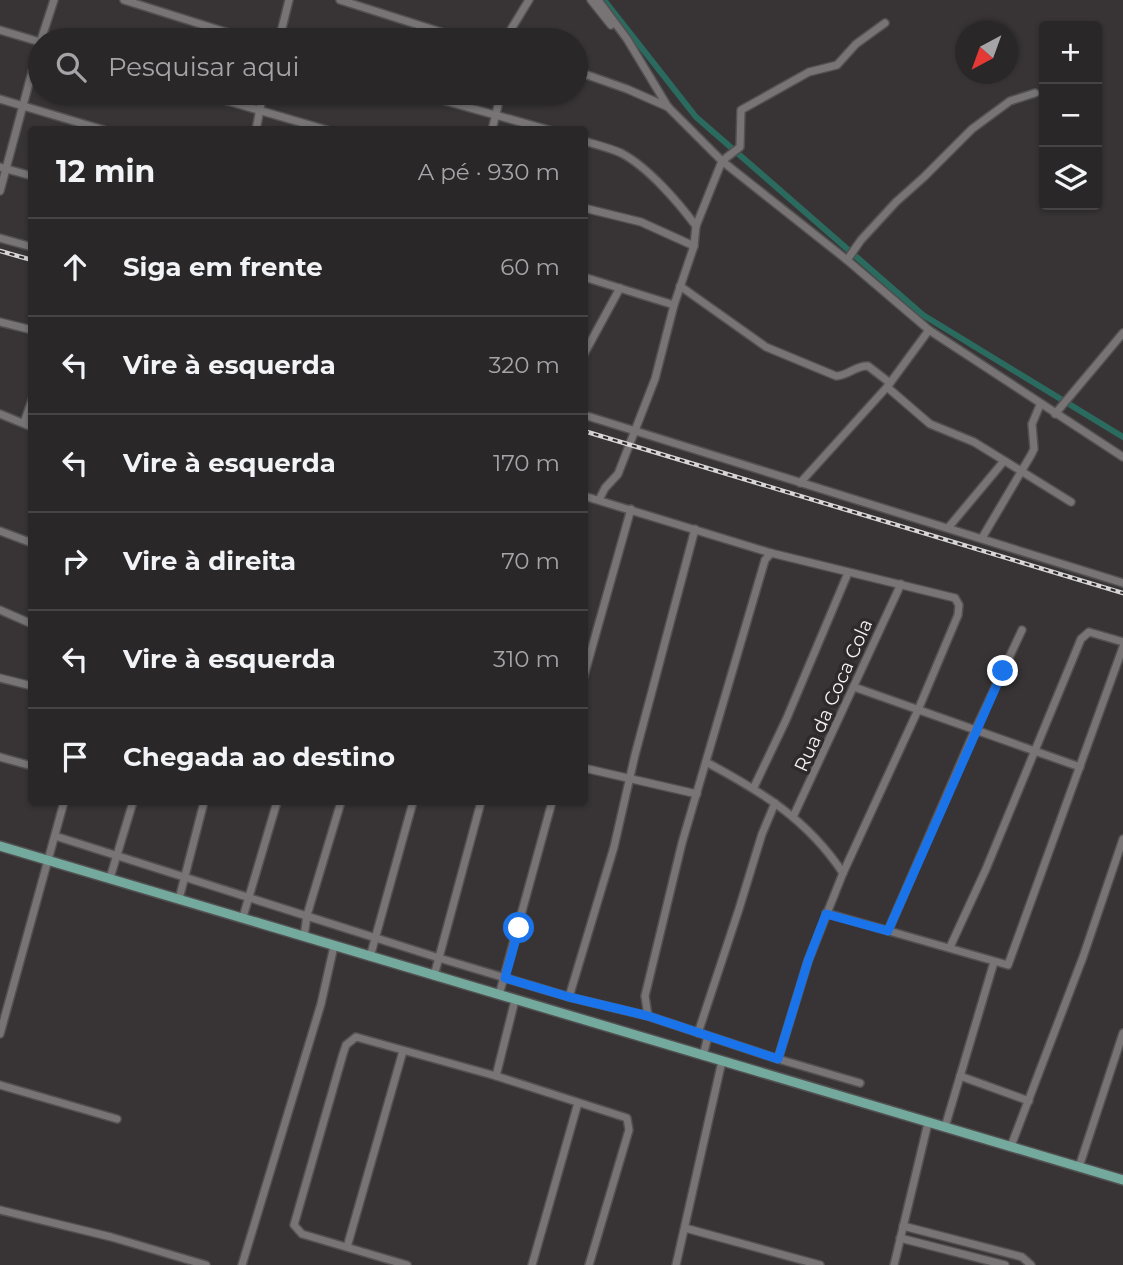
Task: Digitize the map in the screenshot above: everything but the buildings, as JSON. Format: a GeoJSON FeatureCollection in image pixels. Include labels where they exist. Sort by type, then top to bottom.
{"type":"FeatureCollection","features":[{"type":"Feature","properties":{"kind":"main road"},"geometry":{"type":"LineString","coordinates":[[0,846],[1123,1180]]}},
{"type":"Feature","properties":{"kind":"street"},"geometry":{"type":"LineString","coordinates":[[45,28],[54,0]]}},
{"type":"Feature","properties":{"kind":"street"},"geometry":{"type":"LineString","coordinates":[[124,0],[213,28]]}},
{"type":"Feature","properties":{"kind":"street"},"geometry":{"type":"LineString","coordinates":[[282,28],[289,0]]}},
{"type":"Feature","properties":{"kind":"street"},"geometry":{"type":"LineString","coordinates":[[340,0],[428,28]]}},
{"type":"Feature","properties":{"kind":"street"},"geometry":{"type":"LineString","coordinates":[[512,28],[529,0]]}},
{"type":"Feature","properties":{"kind":"street"},"geometry":{"type":"LineString","coordinates":[[591,0],[612,27],[627,39]]}},
{"type":"Feature","properties":{"kind":"street"},"geometry":{"type":"LineString","coordinates":[[598,0],[627,39],[668,107],[722,161],[847,260],[929,330],[1123,457]]}},
{"type":"Feature","properties":{"kind":"street"},"geometry":{"type":"LineString","coordinates":[[599,500],[605,488],[618,474],[655,379],[674,305],[694,246],[696,226],[722,161],[740,147],[742,108],[809,72],[837,65],[856,44],[884,23]]}},
{"type":"Feature","properties":{"kind":"street"},"geometry":{"type":"LineString","coordinates":[[0,30],[28,38]]}},
{"type":"Feature","properties":{"kind":"street"},"geometry":{"type":"LineString","coordinates":[[588,75],[668,107]]}},
{"type":"Feature","properties":{"kind":"street"},"geometry":{"type":"LineString","coordinates":[[0,191],[3,168],[28,85]]}},
{"type":"Feature","properties":{"kind":"street"},"geometry":{"type":"LineString","coordinates":[[847,260],[861,240],[896,202],[972,129],[1010,101],[1035,93]]}},
{"type":"Feature","properties":{"kind":"street"},"geometry":{"type":"LineString","coordinates":[[0,99],[90,126]]}},
{"type":"Feature","properties":{"kind":"street"},"geometry":{"type":"LineString","coordinates":[[241,105],[313,126]]}},
{"type":"Feature","properties":{"kind":"street"},"geometry":{"type":"LineString","coordinates":[[256,126],[259,105]]}},
{"type":"Feature","properties":{"kind":"street"},"geometry":{"type":"LineString","coordinates":[[458,105],[534,126]]}},
{"type":"Feature","properties":{"kind":"street"},"geometry":{"type":"LineString","coordinates":[[493,126],[498,105]]}},
{"type":"Feature","properties":{"kind":"street"},"geometry":{"type":"LineString","coordinates":[[588,142],[618,151],[642,167],[676,200],[696,226]]}},
{"type":"Feature","properties":{"kind":"street"},"geometry":{"type":"LineString","coordinates":[[3,168],[28,175]]}},
{"type":"Feature","properties":{"kind":"street"},"geometry":{"type":"LineString","coordinates":[[588,209],[641,222],[694,246]]}},
{"type":"Feature","properties":{"kind":"street"},"geometry":{"type":"LineString","coordinates":[[0,238],[28,246]]}},
{"type":"Feature","properties":{"kind":"street"},"geometry":{"type":"LineString","coordinates":[[588,278],[674,305]]}},
{"type":"Feature","properties":{"kind":"street"},"geometry":{"type":"LineString","coordinates":[[680,286],[711,306],[735,327],[780,354],[836,376],[868,366],[930,424],[974,442],[1071,502]]}},
{"type":"Feature","properties":{"kind":"street"},"geometry":{"type":"LineString","coordinates":[[588,347],[621,288]]}},
{"type":"Feature","properties":{"kind":"street"},"geometry":{"type":"LineString","coordinates":[[0,321],[28,329]]}},
{"type":"Feature","properties":{"kind":"street"},"geometry":{"type":"LineString","coordinates":[[800,482],[888,385],[929,330]]}},
{"type":"Feature","properties":{"kind":"street"},"geometry":{"type":"LineString","coordinates":[[1055,414],[1123,333]]}},
{"type":"Feature","properties":{"kind":"street"},"geometry":{"type":"LineString","coordinates":[[982,538],[1034,449],[1032,424],[1040,405]]}},
{"type":"Feature","properties":{"kind":"street"},"geometry":{"type":"LineString","coordinates":[[0,414],[28,425]]}},
{"type":"Feature","properties":{"kind":"street"},"geometry":{"type":"LineString","coordinates":[[588,416],[1123,583]]}},
{"type":"Feature","properties":{"kind":"street"},"geometry":{"type":"LineString","coordinates":[[948,528],[1004,461]]}},
{"type":"Feature","properties":{"kind":"street"},"geometry":{"type":"LineString","coordinates":[[588,497],[771,553],[955,598],[959,605],[958,615],[918,710],[842,873],[808,961],[778,1059]]}},
{"type":"Feature","properties":{"kind":"street"},"geometry":{"type":"LineString","coordinates":[[588,662],[631,509]]}},
{"type":"Feature","properties":{"kind":"street"},"geometry":{"type":"LineString","coordinates":[[569,997],[597,908],[695,529]]}},
{"type":"Feature","properties":{"kind":"street"},"geometry":{"type":"LineString","coordinates":[[0,531],[28,542]]}},
{"type":"Feature","properties":{"kind":"street"},"geometry":{"type":"LineString","coordinates":[[648,1016],[645,996],[657,942],[745,622],[765,560],[771,553]]}},
{"type":"Feature","properties":{"kind":"street"},"geometry":{"type":"LineString","coordinates":[[754,787],[786,720],[848,573]]}},
{"type":"Feature","properties":{"kind":"street","name":"Rua da Coca Cola"},"geometry":{"type":"LineString","coordinates":[[793,817],[901,584]]}},
{"type":"Feature","properties":{"kind":"street"},"geometry":{"type":"LineString","coordinates":[[0,610],[28,622]]}},
{"type":"Feature","properties":{"kind":"street"},"geometry":{"type":"LineString","coordinates":[[888,931],[975,730],[1022,630]]}},
{"type":"Feature","properties":{"kind":"street"},"geometry":{"type":"LineString","coordinates":[[950,947],[1037,752],[1085,634],[1089,632],[1123,642]]}},
{"type":"Feature","properties":{"kind":"street"},"geometry":{"type":"LineString","coordinates":[[826,914],[950,947],[1005,966],[1009,964],[1123,647]]}},
{"type":"Feature","properties":{"kind":"street"},"geometry":{"type":"LineString","coordinates":[[0,678],[28,685]]}},
{"type":"Feature","properties":{"kind":"street"},"geometry":{"type":"LineString","coordinates":[[853,687],[1080,767]]}},
{"type":"Feature","properties":{"kind":"street"},"geometry":{"type":"LineString","coordinates":[[0,757],[28,765]]}},
{"type":"Feature","properties":{"kind":"street"},"geometry":{"type":"LineString","coordinates":[[706,762],[754,787],[793,817],[816,836],[842,873]]}},
{"type":"Feature","properties":{"kind":"street"},"geometry":{"type":"LineString","coordinates":[[588,769],[697,794]]}},
{"type":"Feature","properties":{"kind":"street"},"geometry":{"type":"LineString","coordinates":[[698,1033],[762,834],[775,803]]}},
{"type":"Feature","properties":{"kind":"street"},"geometry":{"type":"LineString","coordinates":[[0,1034],[63,805]]}},
{"type":"Feature","properties":{"kind":"street"},"geometry":{"type":"LineString","coordinates":[[110,877],[132,805]]}},
{"type":"Feature","properties":{"kind":"street"},"geometry":{"type":"LineString","coordinates":[[179,899],[203,805]]}},
{"type":"Feature","properties":{"kind":"street"},"geometry":{"type":"LineString","coordinates":[[243,917],[275,805]]}},
{"type":"Feature","properties":{"kind":"street"},"geometry":{"type":"LineString","coordinates":[[304,937],[307,915],[340,805]]}},
{"type":"Feature","properties":{"kind":"street"},"geometry":{"type":"LineString","coordinates":[[370,957],[412,805]]}},
{"type":"Feature","properties":{"kind":"street"},"geometry":{"type":"LineString","coordinates":[[434,976],[480,805]]}},
{"type":"Feature","properties":{"kind":"street"},"geometry":{"type":"LineString","coordinates":[[499,995],[551,805]]}},
{"type":"Feature","properties":{"kind":"street"},"geometry":{"type":"LineString","coordinates":[[55,836],[439,958],[569,997],[648,1016],[860,1083]]}},
{"type":"Feature","properties":{"kind":"street"},"geometry":{"type":"LineString","coordinates":[[1011,1146],[1030,1101],[1123,839]]}},
{"type":"Feature","properties":{"kind":"street"},"geometry":{"type":"LineString","coordinates":[[242,1265],[321,1004],[334,946]]}},
{"type":"Feature","properties":{"kind":"street"},"geometry":{"type":"LineString","coordinates":[[944,1127],[994,962]]}},
{"type":"Feature","properties":{"kind":"street"},"geometry":{"type":"LineString","coordinates":[[496,1076],[515,1000]]}},
{"type":"Feature","properties":{"kind":"street"},"geometry":{"type":"LineString","coordinates":[[1079,1167],[1123,1033]]}},
{"type":"Feature","properties":{"kind":"street"},"geometry":{"type":"LineString","coordinates":[[407,1265],[302,1234],[294,1226],[343,1054],[349,1041],[361,1036],[620,1114],[629,1121],[629,1130],[589,1265]]}},
{"type":"Feature","properties":{"kind":"street"},"geometry":{"type":"LineString","coordinates":[[703,1056],[708,1036]]}},
{"type":"Feature","properties":{"kind":"street"},"geometry":{"type":"LineString","coordinates":[[347,1247],[404,1051]]}},
{"type":"Feature","properties":{"kind":"street"},"geometry":{"type":"LineString","coordinates":[[676,1265],[722,1061]]}},
{"type":"Feature","properties":{"kind":"street"},"geometry":{"type":"LineString","coordinates":[[960,1076],[1030,1101]]}},
{"type":"Feature","properties":{"kind":"street"},"geometry":{"type":"LineString","coordinates":[[0,1085],[117,1119]]}},
{"type":"Feature","properties":{"kind":"street"},"geometry":{"type":"LineString","coordinates":[[532,1265],[578,1103]]}},
{"type":"Feature","properties":{"kind":"street"},"geometry":{"type":"LineString","coordinates":[[894,1265],[928,1123]]}},
{"type":"Feature","properties":{"kind":"street"},"geometry":{"type":"LineString","coordinates":[[0,1210],[111,1237],[206,1265]]}},
{"type":"Feature","properties":{"kind":"street"},"geometry":{"type":"LineString","coordinates":[[903,1226],[1022,1257],[1031,1265]]}},
{"type":"Feature","properties":{"kind":"street"},"geometry":{"type":"LineString","coordinates":[[685,1228],[820,1265]]}},
{"type":"Feature","properties":{"kind":"street"},"geometry":{"type":"LineString","coordinates":[[900,1238],[1005,1265]]}},
{"type":"Feature","properties":{"kind":"waterway"},"geometry":{"type":"LineString","coordinates":[[604,0],[696,117],[923,315],[1123,437]]}},
{"type":"Feature","properties":{"kind":"railway"},"geometry":{"type":"LineString","coordinates":[[0,251],[28,259]]}},
{"type":"Feature","properties":{"kind":"railway"},"geometry":{"type":"LineString","coordinates":[[588,432],[1123,593]]}},
{"type":"Feature","properties":{"kind":"route"},"geometry":{"type":"LineString","coordinates":[[519,928],[505,978],[648,1016],[778,1059],[808,961],[826,914],[888,931],[1003,671]]}}]}
